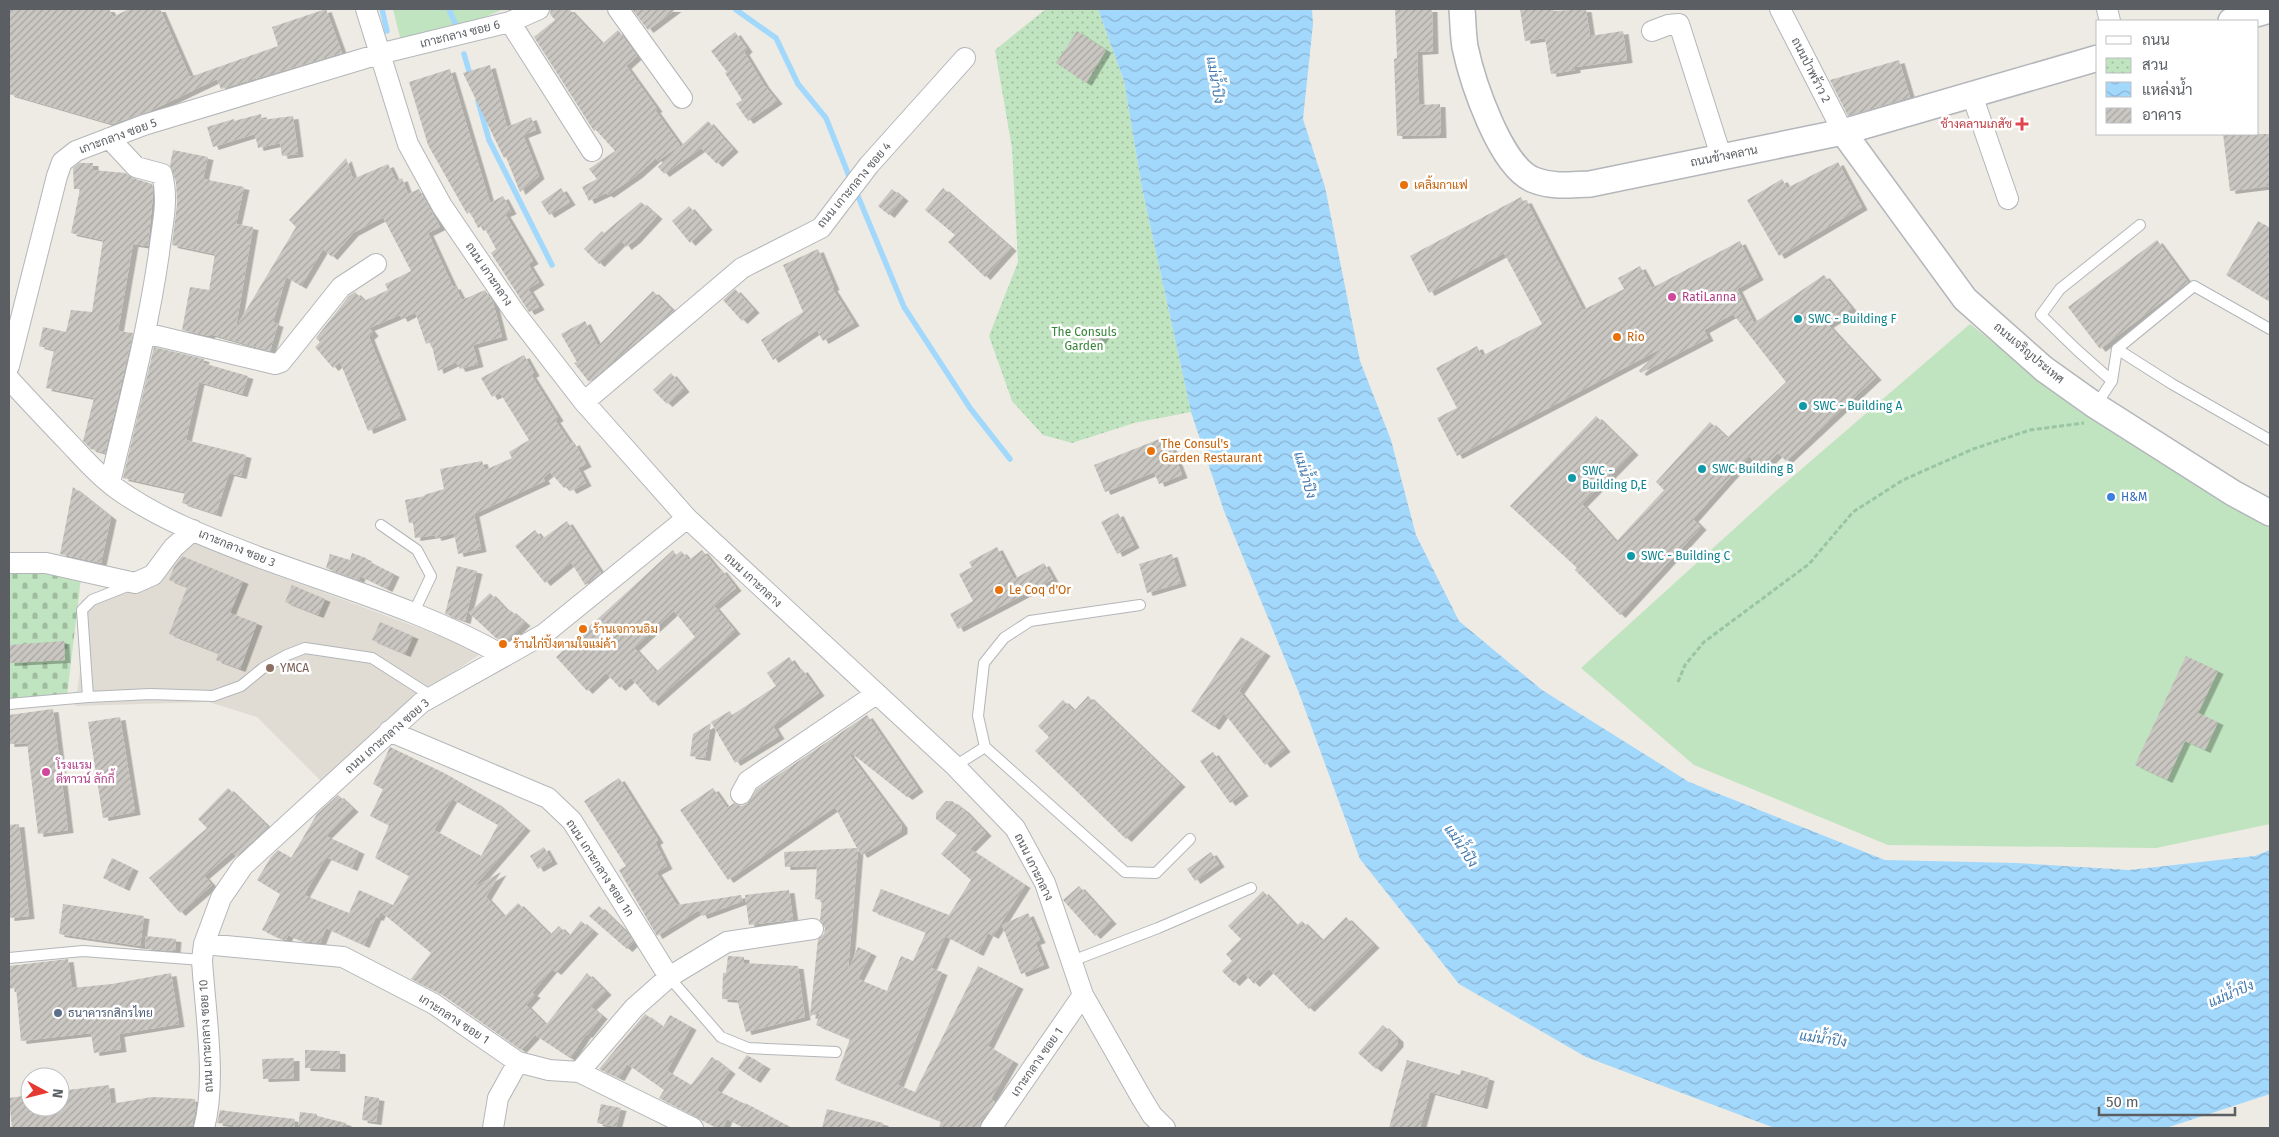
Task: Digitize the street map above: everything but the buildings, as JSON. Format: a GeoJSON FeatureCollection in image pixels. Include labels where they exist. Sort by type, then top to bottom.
{"type":"FeatureCollection","features":[{"type":"Feature","properties":{"kind":"street","name":"ถนน เกาะกลาง"},"geometry":{"type":"LineString","coordinates":[[366,9],[408,144],[442,206],[516,313],[584,402],[687,518],[955,766],[1015,828],[1024,841],[1045,884],[1083,995],[1152,1115],[1165,1128]]}},
{"type":"Feature","properties":{"kind":"street","name":"เกาะกลาง ซอย 6"},"geometry":{"type":"LineString","coordinates":[[379,54],[510,22],[539,9]]}},
{"type":"Feature","properties":{"kind":"street"},"geometry":{"type":"LineString","coordinates":[[618,9],[682,98]]}},
{"type":"Feature","properties":{"kind":"street","name":"ถนนช้างคลาน"},"geometry":{"type":"LineString","coordinates":[[1462,9],[1465,46],[1476,85],[1500,146],[1514,165],[1532,179],[1558,186],[1590,184],[1843,132],[2096,59]]}},
{"type":"Feature","properties":{"kind":"street","name":"ถนนป่าพร้าว 2"},"geometry":{"type":"LineString","coordinates":[[1780,9],[1843,132]]}},
{"type":"Feature","properties":{"kind":"street"},"geometry":{"type":"LineString","coordinates":[[2235,20],[2270,10]]}},
{"type":"Feature","properties":{"kind":"street"},"geometry":{"type":"LineString","coordinates":[[510,22],[592,151]]}},
{"type":"Feature","properties":{"kind":"street"},"geometry":{"type":"LineString","coordinates":[[1652,31],[1668,25],[1679,24],[1721,156]]}},
{"type":"Feature","properties":{"kind":"street","name":"เกาะกลาง ซอย 5"},"geometry":{"type":"LineString","coordinates":[[9,366],[62,162],[76,151],[144,125],[379,54]]}},
{"type":"Feature","properties":{"kind":"street","name":"ถนน เกาะกลาง ซอย 4"},"geometry":{"type":"LineString","coordinates":[[584,402],[742,268],[821,228],[853,185],[965,58]]}},
{"type":"Feature","properties":{"kind":"street"},"geometry":{"type":"LineString","coordinates":[[1972,95],[2008,199]]}},
{"type":"Feature","properties":{"kind":"street","name":"ถนนเจริญประเทศ"},"geometry":{"type":"LineString","coordinates":[[1843,132],[1965,298],[2044,369],[2105,412],[2233,493],[2270,513]]}},
{"type":"Feature","properties":{"kind":"street"},"geometry":{"type":"LineString","coordinates":[[109,138],[136,168],[162,174],[167,196],[145,333],[110,483]]}},
{"type":"Feature","properties":{"kind":"street"},"geometry":{"type":"LineString","coordinates":[[145,333],[275,364],[281,362],[341,287],[376,264]]}},
{"type":"Feature","properties":{"kind":"street","name":"เกาะกลาง ซอย 3"},"geometry":{"type":"LineString","coordinates":[[9,379],[96,471],[110,483],[153,512],[193,530],[328,583],[414,612],[468,635],[504,656]]}},
{"type":"Feature","properties":{"kind":"street","name":"ถนน เกาะกลาง ซอย 3"},"geometry":{"type":"LineString","coordinates":[[203,952],[221,898],[243,866],[389,731],[421,703],[544,634],[687,518]]}},
{"type":"Feature","properties":{"kind":"street"},"geometry":{"type":"LineString","coordinates":[[9,563],[46,563],[135,583],[153,575],[173,548],[193,530]]}},
{"type":"Feature","properties":{"kind":"street"},"geometry":{"type":"LineString","coordinates":[[741,794],[748,781],[876,694]]}},
{"type":"Feature","properties":{"kind":"street","name":"ถนน เกาะกลาง ซอย 1ก"},"geometry":{"type":"LineString","coordinates":[[389,731],[548,798],[572,821],[669,976]]}},
{"type":"Feature","properties":{"kind":"street"},"geometry":{"type":"LineString","coordinates":[[579,1072],[634,1008],[669,976],[727,942],[813,929]]}},
{"type":"Feature","properties":{"kind":"street","name":"เกาะกลาง ซอย 1"},"geometry":{"type":"LineString","coordinates":[[203,952],[343,957],[434,1004],[518,1062],[549,1070],[579,1072],[693,1128]]}},
{"type":"Feature","properties":{"kind":"street","name":"ถนน เกาะกลาง ซอย 10"},"geometry":{"type":"LineString","coordinates":[[203,952],[210,1083],[208,1112],[204,1128]]}},
{"type":"Feature","properties":{"kind":"street","name":"เกาะกลาง ซอย 1"},"geometry":{"type":"LineString","coordinates":[[991,1128],[1083,995]]}},
{"type":"Feature","properties":{"kind":"street"},"geometry":{"type":"LineString","coordinates":[[493,1128],[498,1098],[518,1062]]}},
{"type":"Feature","properties":{"kind":"lane"},"geometry":{"type":"LineString","coordinates":[[2112,381],[2041,315],[2060,289],[2140,225]]}},
{"type":"Feature","properties":{"kind":"lane"},"geometry":{"type":"LineString","coordinates":[[2105,412],[2117,350],[2194,286],[2270,329]]}},
{"type":"Feature","properties":{"kind":"lane"},"geometry":{"type":"LineString","coordinates":[[2117,350],[2270,440]]}},
{"type":"Feature","properties":{"kind":"lane"},"geometry":{"type":"LineString","coordinates":[[381,525],[417,550],[431,576],[414,612]]}},
{"type":"Feature","properties":{"kind":"lane"},"geometry":{"type":"LineString","coordinates":[[88,697],[82,610],[92,600],[135,583]]}},
{"type":"Feature","properties":{"kind":"lane"},"geometry":{"type":"LineString","coordinates":[[1140,605],[1030,621],[1004,638],[984,663],[978,716],[985,747],[1126,872],[1156,873],[1190,839]]}},
{"type":"Feature","properties":{"kind":"lane"},"geometry":{"type":"LineString","coordinates":[[9,704],[88,697],[160,694],[213,696],[240,686],[263,668],[305,648],[372,658],[433,697]]}},
{"type":"Feature","properties":{"kind":"lane"},"geometry":{"type":"LineString","coordinates":[[955,766],[985,747]]}},
{"type":"Feature","properties":{"kind":"lane"},"geometry":{"type":"LineString","coordinates":[[1072,961],[1158,928],[1251,888]]}},
{"type":"Feature","properties":{"kind":"lane"},"geometry":{"type":"LineString","coordinates":[[9,958],[83,951],[203,952]]}},
{"type":"Feature","properties":{"kind":"lane"},"geometry":{"type":"LineString","coordinates":[[669,976],[721,1037],[748,1048],[836,1052]]}},
{"type":"Feature","properties":{"kind":"path"},"geometry":{"type":"LineString","coordinates":[[1678,682],[1685,665],[1704,642],[1809,564],[1853,512],[1903,480],[1974,449],[2030,430],[2105,412]]}},
{"type":"Feature","properties":{"kind":"shaded area","name":"YMCA"},"geometry":{"type":"Polygon","coordinates":[[[193,540],[243,562],[483,652],[444,679],[322,782],[257,717],[209,702],[75,706],[82,657],[79,628],[82,600],[149,585],[193,540]]]}},
{"type":"Feature","properties":{"kind":"green space"},"geometry":{"type":"Polygon","coordinates":[[[393,9],[504,9],[468,24],[401,41],[393,9]]]}},
{"type":"Feature","properties":{"kind":"green space","name":"The Consuls Garden"},"geometry":{"type":"Polygon","coordinates":[[[1046,9],[1098,9],[1124,81],[1142,188],[1191,412],[1134,423],[1072,443],[1043,435],[1012,401],[989,336],[1018,262],[1012,148],[995,50],[1046,9]]]}},
{"type":"Feature","properties":{"kind":"green space"},"geometry":{"type":"Polygon","coordinates":[[[1970,324],[2076,409],[2270,528],[2270,824],[2156,848],[1888,845],[1694,765],[1581,668],[1777,490],[1970,324]]]}},
{"type":"Feature","properties":{"kind":"green space"},"geometry":{"type":"Polygon","coordinates":[[[9,572],[35,572],[81,578],[67,696],[9,701],[9,572]]]}},
{"type":"Feature","properties":{"kind":"water","name":"แม่น้ำปิง"},"geometry":{"type":"Polygon","coordinates":[[[1098,9],[1312,9],[1313,24],[1303,119],[1325,187],[1360,361],[1391,440],[1416,535],[1459,621],[1542,690],[1689,782],[1885,860],[2016,863],[2129,870],[2255,856],[2270,850],[2270,1094],[2166,1128],[1772,1127],[1586,1057],[1459,984],[1360,859],[1299,693],[1224,511],[1191,412],[1142,188],[1124,81],[1098,9]]]}},
{"type":"Feature","properties":{"kind":"waterway"},"geometry":{"type":"LineString","coordinates":[[382,9],[387,31]]}},
{"type":"Feature","properties":{"kind":"waterway"},"geometry":{"type":"LineString","coordinates":[[449,9],[457,28]]}},
{"type":"Feature","properties":{"kind":"waterway"},"geometry":{"type":"LineString","coordinates":[[735,9],[776,38],[798,84],[826,118],[851,181]]}},
{"type":"Feature","properties":{"kind":"waterway"},"geometry":{"type":"LineString","coordinates":[[464,54],[471,78]]}},
{"type":"Feature","properties":{"kind":"waterway"},"geometry":{"type":"LineString","coordinates":[[478,101],[489,140],[552,265]]}},
{"type":"Feature","properties":{"kind":"waterway"},"geometry":{"type":"LineString","coordinates":[[855,189],[904,307],[970,408],[1010,459]]}},
{"type":"Feature","properties":{"kind":"place","name":"ช้างคลานเภสัช"},"geometry":{"type":"Point","coordinates":[2022,124]}},
{"type":"Feature","properties":{"kind":"place","name":"เคลิ้มกาแฟ"},"geometry":{"type":"Point","coordinates":[1404,185]}},
{"type":"Feature","properties":{"kind":"place","name":"RatiLanna"},"geometry":{"type":"Point","coordinates":[1672,297]}},
{"type":"Feature","properties":{"kind":"place","name":"SWC - Building F"},"geometry":{"type":"Point","coordinates":[1798,319]}},
{"type":"Feature","properties":{"kind":"place","name":"Rio"},"geometry":{"type":"Point","coordinates":[1617,337]}},
{"type":"Feature","properties":{"kind":"place","name":"SWC - Building A"},"geometry":{"type":"Point","coordinates":[1803,406]}},
{"type":"Feature","properties":{"kind":"place","name":"The Consul's Garden Restaurant"},"geometry":{"type":"Point","coordinates":[1151,451]}},
{"type":"Feature","properties":{"kind":"place","name":"SWC Building B"},"geometry":{"type":"Point","coordinates":[1702,469]}},
{"type":"Feature","properties":{"kind":"place","name":"SWC - Building D,E"},"geometry":{"type":"Point","coordinates":[1572,478]}},
{"type":"Feature","properties":{"kind":"place","name":"H&M"},"geometry":{"type":"Point","coordinates":[2111,497]}},
{"type":"Feature","properties":{"kind":"place","name":"SWC - Building C"},"geometry":{"type":"Point","coordinates":[1631,556]}},
{"type":"Feature","properties":{"kind":"place","name":"Le Coq d'Or"},"geometry":{"type":"Point","coordinates":[999,590]}},
{"type":"Feature","properties":{"kind":"place","name":"ร้านเจกวนอิม"},"geometry":{"type":"Point","coordinates":[583,629]}},
{"type":"Feature","properties":{"kind":"place","name":"ร้านไก่ปิ้งตามใจแม่ค้า"},"geometry":{"type":"Point","coordinates":[503,644]}},
{"type":"Feature","properties":{"kind":"place","name":"YMCA"},"geometry":{"type":"Point","coordinates":[270,668]}},
{"type":"Feature","properties":{"kind":"place","name":"โรงแรม ดีทาวน์ ลักกี้"},"geometry":{"type":"Point","coordinates":[46,772]}},
{"type":"Feature","properties":{"kind":"place","name":"ธนาคารกสิกรไทย"},"geometry":{"type":"Point","coordinates":[58,1013]}}]}
